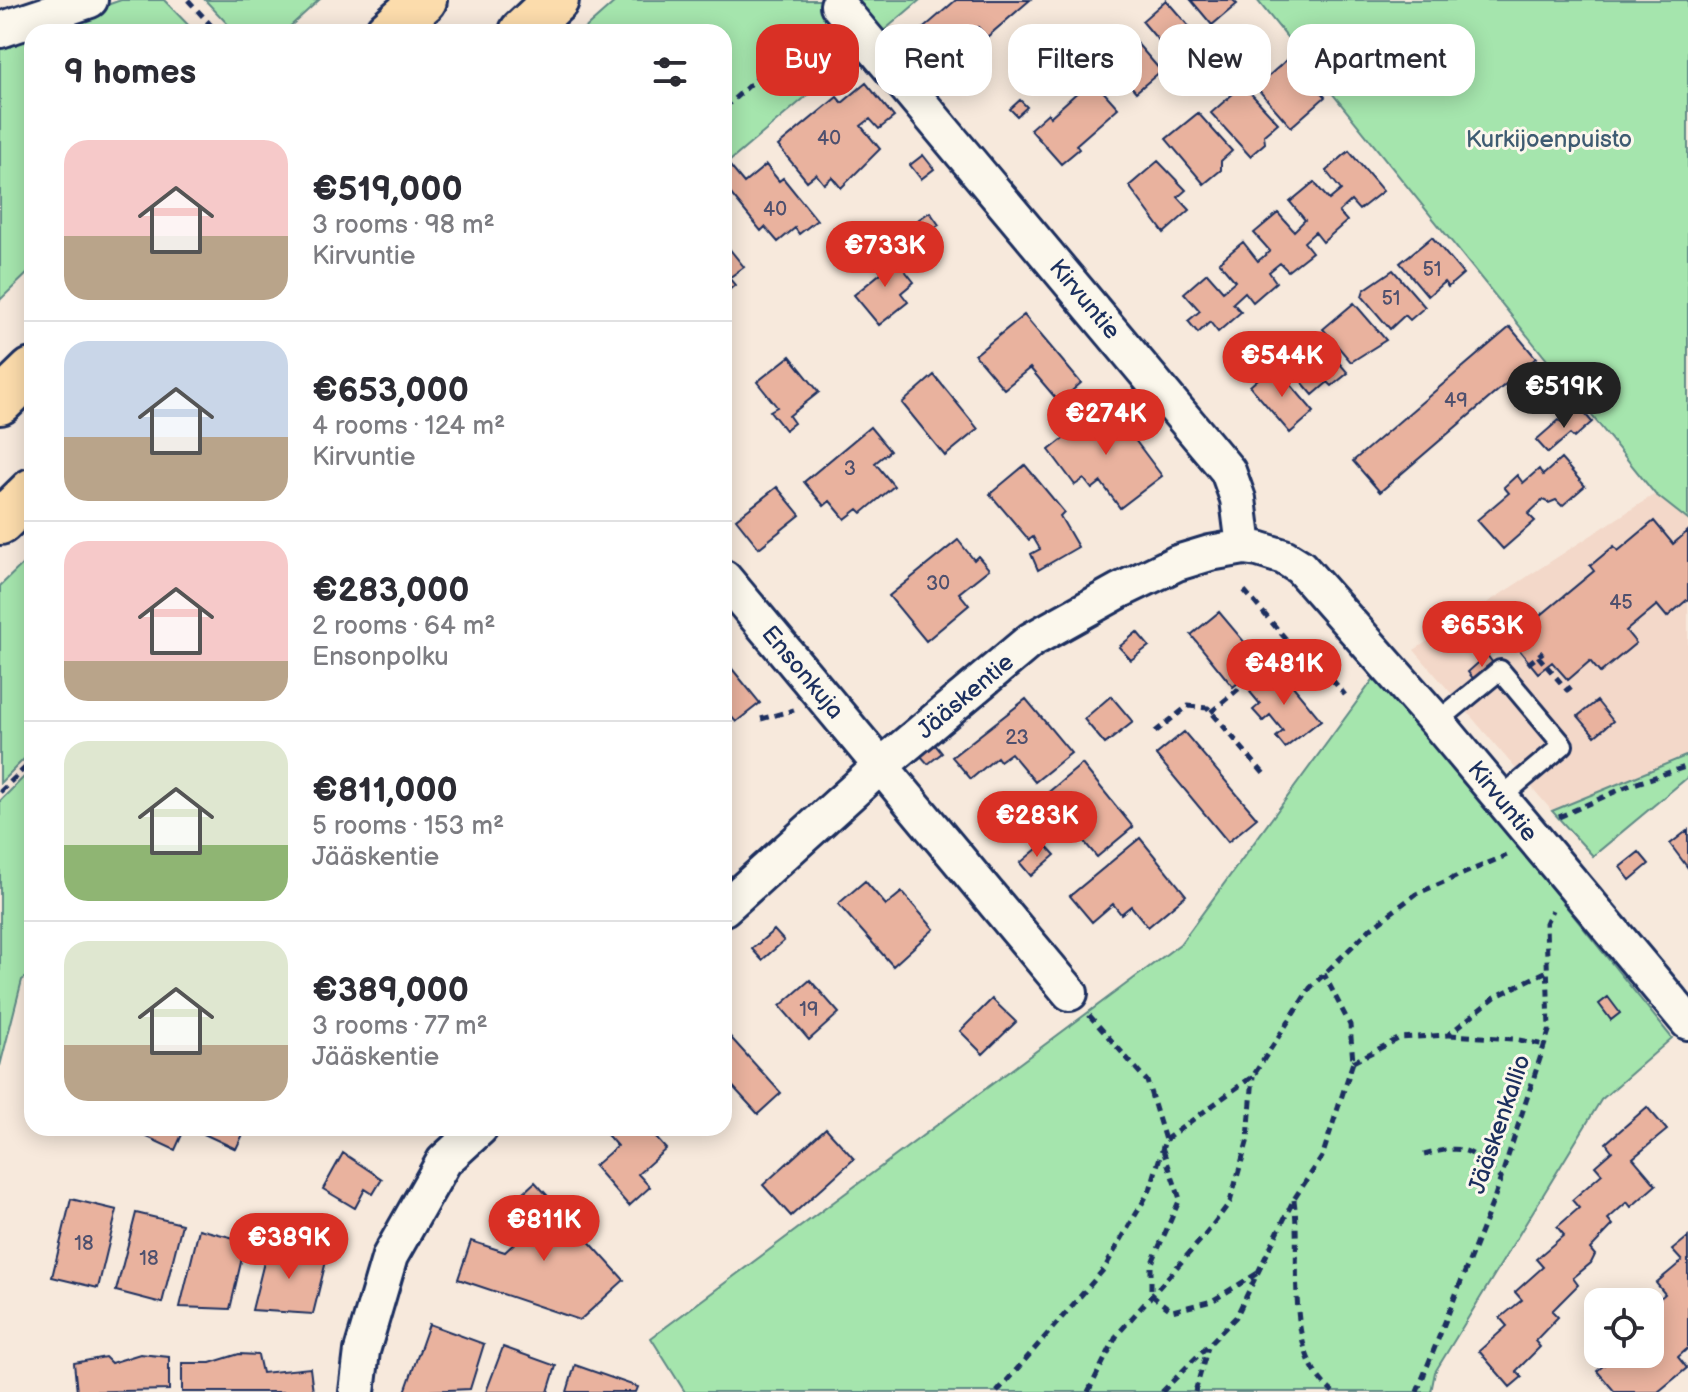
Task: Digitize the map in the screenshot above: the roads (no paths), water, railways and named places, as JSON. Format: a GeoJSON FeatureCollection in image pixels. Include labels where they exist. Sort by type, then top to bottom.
{"type":"FeatureCollection","features":[{"type":"Feature","properties":{"kind":"highway"},"geometry":{"type":"LineString","coordinates":[[397,24],[424,0]]}},
{"type":"Feature","properties":{"kind":"highway"},"geometry":{"type":"LineString","coordinates":[[530,24],[556,0]]}},
{"type":"Feature","properties":{"kind":"highway"},"geometry":{"type":"LineString","coordinates":[[0,402],[24,379]]}},
{"type":"Feature","properties":{"kind":"highway"},"geometry":{"type":"LineString","coordinates":[[0,522],[24,499]]}},
{"type":"Feature","properties":{"kind":"street"},"geometry":{"type":"LineString","coordinates":[[0,30],[90,0]]}},
{"type":"Feature","properties":{"kind":"street","name":"Kirvuntie"},"geometry":{"type":"LineString","coordinates":[[838,5],[1228,471],[1238,499],[1244,547],[1271,552],[1300,567],[1500,798],[1541,833],[1574,887],[1688,1022]]}},
{"type":"Feature","properties":{"kind":"street","name":"Jääskentie"},"geometry":{"type":"LineString","coordinates":[[732,901],[882,765],[1031,640],[1177,563],[1244,547]]}},
{"type":"Feature","properties":{"kind":"street","name":"Ensonkuja"},"geometry":{"type":"LineString","coordinates":[[732,587],[1070,993]]}},
{"type":"Feature","properties":{"kind":"street"},"geometry":{"type":"LineString","coordinates":[[357,1392],[362,1351],[390,1256],[444,1161],[471,1136]]}},
{"type":"Feature","properties":{"kind":"lane"},"geometry":{"type":"LineString","coordinates":[[1437,722],[1500,670],[1563,745],[1500,798]]}},
{"type":"Feature","properties":{"kind":"park label","name":"Kurkijoenpuisto"},"geometry":{"type":"Point","coordinates":[1549,139]}}]}
